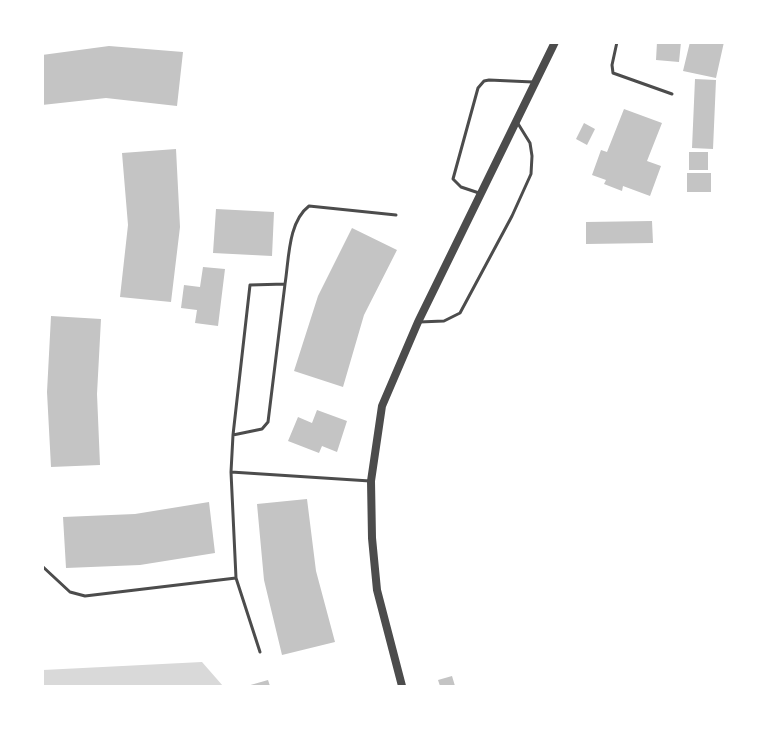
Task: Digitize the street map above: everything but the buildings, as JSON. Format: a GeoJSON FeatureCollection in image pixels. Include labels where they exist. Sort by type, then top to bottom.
{"type":"FeatureCollection","features":[{"type":"Feature","properties":{"kind":"street"},"geometry":{"type":"LineString","coordinates":[[402,686],[377,590],[372,538],[371,481],[382,406],[418,322],[517,122],[554,42]]}},
{"type":"Feature","properties":{"kind":"lane"},"geometry":{"type":"LineString","coordinates":[[617,42],[612,65],[613,73],[672,94]]}},
{"type":"Feature","properties":{"kind":"lane"},"geometry":{"type":"LineString","coordinates":[[482,194],[461,187],[453,180],[478,88],[484,81],[489,80],[536,82]]}},
{"type":"Feature","properties":{"kind":"lane"},"geometry":{"type":"LineString","coordinates":[[418,322],[444,321],[460,313],[512,216],[530,174],[532,156],[530,143],[517,122]]}},
{"type":"Feature","properties":{"kind":"lane"},"geometry":{"type":"LineString","coordinates":[[233,434],[262,429],[268,422],[295,224],[301,212],[309,206],[396,215]]}},
{"type":"Feature","properties":{"kind":"lane"},"geometry":{"type":"LineString","coordinates":[[260,652],[236,578],[231,472],[233,434],[250,285],[286,284]]}},
{"type":"Feature","properties":{"kind":"lane"},"geometry":{"type":"LineString","coordinates":[[231,472],[371,481]]}},
{"type":"Feature","properties":{"kind":"lane"},"geometry":{"type":"LineString","coordinates":[[42,566],[70,592],[85,596],[236,578]]}},
{"type":"Feature","properties":{"kind":"shaded area"},"geometry":{"type":"Polygon","coordinates":[[[202,662],[223,686],[43,686],[43,670],[202,662]]]}}]}
